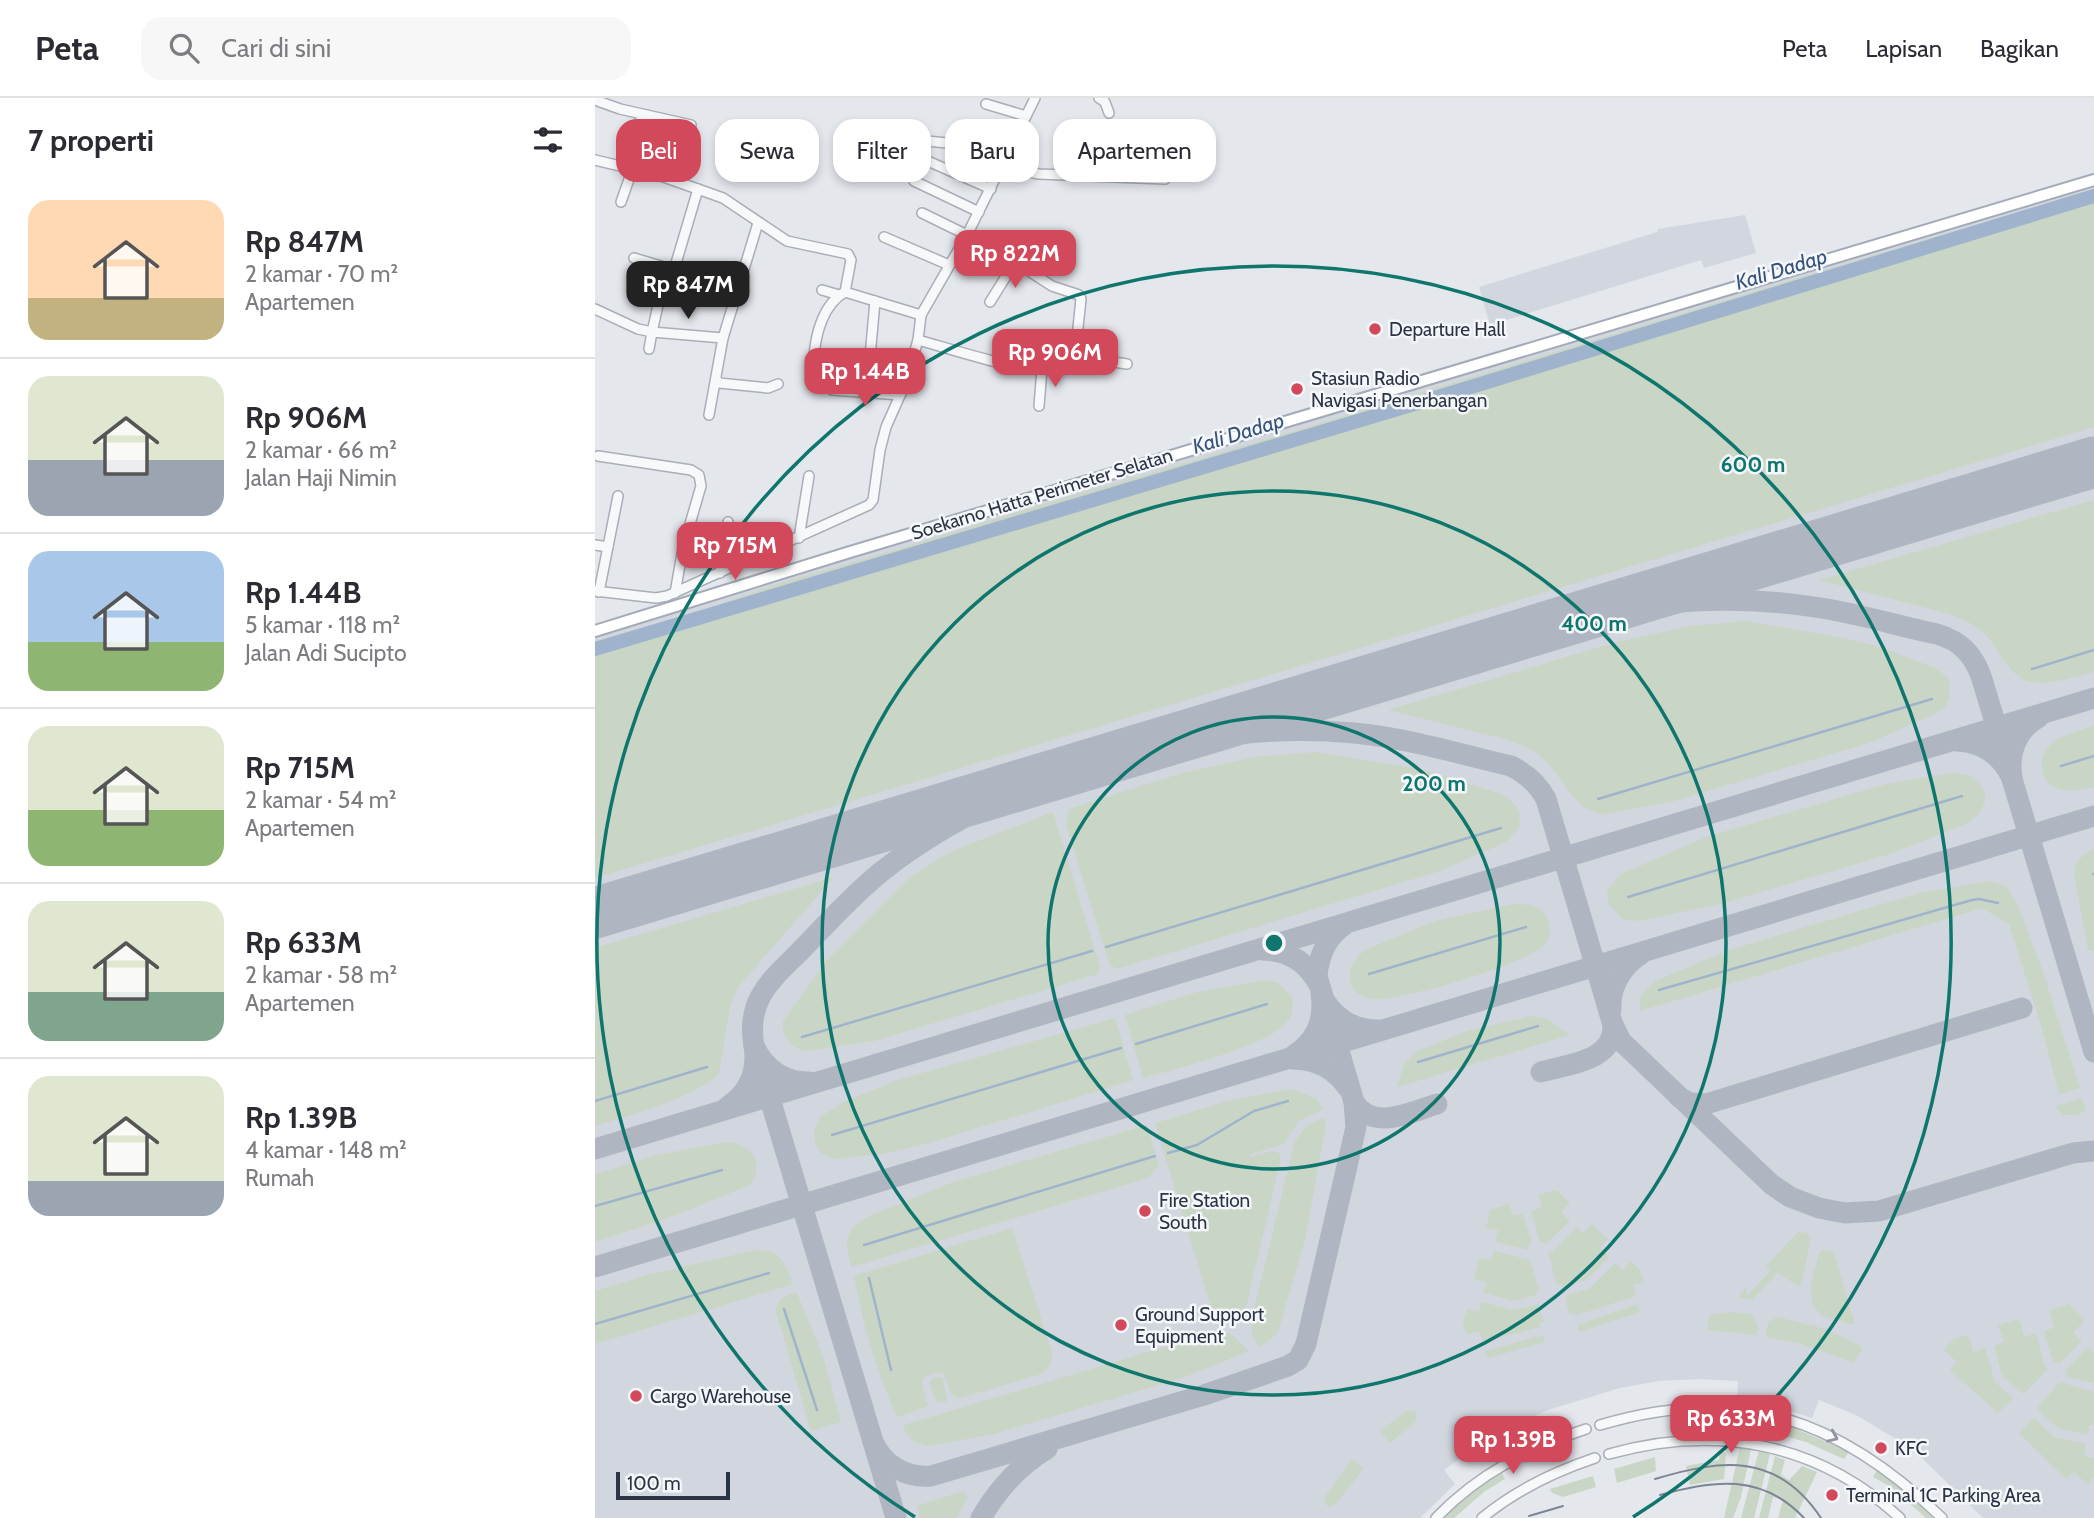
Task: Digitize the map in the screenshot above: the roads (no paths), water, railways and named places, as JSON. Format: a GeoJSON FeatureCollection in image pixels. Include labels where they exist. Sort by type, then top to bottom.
{"type":"FeatureCollection","features":[{"type":"Feature","properties":{"kind":"main road","name":"Soekarno Hatta Perimeter Selatan"},"geometry":{"type":"LineString","coordinates":[[595,631],[1056,490],[2094,180]]}},
{"type":"Feature","properties":{"kind":"street"},"geometry":{"type":"LineString","coordinates":[[1025,119],[1035,98]]}},
{"type":"Feature","properties":{"kind":"street"},"geometry":{"type":"LineString","coordinates":[[1099,98],[1105,102],[1109,113]]}},
{"type":"Feature","properties":{"kind":"street"},"geometry":{"type":"LineString","coordinates":[[595,100],[664,119]]}},
{"type":"Feature","properties":{"kind":"street"},"geometry":{"type":"LineString","coordinates":[[986,104],[1026,116]]}},
{"type":"Feature","properties":{"kind":"street"},"geometry":{"type":"LineString","coordinates":[[642,119],[646,115]]}},
{"type":"Feature","properties":{"kind":"street"},"geometry":{"type":"LineString","coordinates":[[595,160],[616,164]]}},
{"type":"Feature","properties":{"kind":"street"},"geometry":{"type":"LineString","coordinates":[[931,162],[991,189]]}},
{"type":"Feature","properties":{"kind":"street"},"geometry":{"type":"LineString","coordinates":[[621,202],[627,182]]}},
{"type":"Feature","properties":{"kind":"street"},"geometry":{"type":"LineString","coordinates":[[678,182],[731,202],[787,241],[850,255],[842,294],[823,318],[814,359]]}},
{"type":"Feature","properties":{"kind":"street"},"geometry":{"type":"LineString","coordinates":[[916,182],[979,212]]}},
{"type":"Feature","properties":{"kind":"street"},"geometry":{"type":"LineString","coordinates":[[618,496],[597,592],[656,598],[675,593],[864,508],[873,500],[880,450],[918,340],[921,315],[994,182]]}},
{"type":"Feature","properties":{"kind":"street"},"geometry":{"type":"LineString","coordinates":[[649,349],[661,292],[674,270],[698,189]]}},
{"type":"Feature","properties":{"kind":"street"},"geometry":{"type":"LineString","coordinates":[[922,213],[993,257],[1015,261],[1052,286],[1081,296],[1075,356]]}},
{"type":"Feature","properties":{"kind":"street"},"geometry":{"type":"LineString","coordinates":[[709,415],[723,338],[758,223]]}},
{"type":"Feature","properties":{"kind":"street"},"geometry":{"type":"LineString","coordinates":[[884,237],[949,265]]}},
{"type":"Feature","properties":{"kind":"street"},"geometry":{"type":"LineString","coordinates":[[634,258],[674,270]]}},
{"type":"Feature","properties":{"kind":"street"},"geometry":{"type":"LineString","coordinates":[[990,302],[1015,261]]}},
{"type":"Feature","properties":{"kind":"street"},"geometry":{"type":"LineString","coordinates":[[822,290],[875,301],[921,315]]}},
{"type":"Feature","properties":{"kind":"street"},"geometry":{"type":"LineString","coordinates":[[869,368],[875,301]]}},
{"type":"Feature","properties":{"kind":"street"},"geometry":{"type":"LineString","coordinates":[[595,309],[638,329],[723,338]]}},
{"type":"Feature","properties":{"kind":"street"},"geometry":{"type":"LineString","coordinates":[[918,340],[1009,365],[1042,369],[1049,369],[1075,356],[1127,365]]}},
{"type":"Feature","properties":{"kind":"street"},"geometry":{"type":"LineString","coordinates":[[1039,406],[1042,369]]}},
{"type":"Feature","properties":{"kind":"street"},"geometry":{"type":"LineString","coordinates":[[716,380],[719,383],[768,388],[778,384]]}},
{"type":"Feature","properties":{"kind":"street"},"geometry":{"type":"LineString","coordinates":[[832,390],[900,396]]}},
{"type":"Feature","properties":{"kind":"street"},"geometry":{"type":"LineString","coordinates":[[598,457],[691,470],[699,475],[701,486],[685,537],[675,593]]}},
{"type":"Feature","properties":{"kind":"street"},"geometry":{"type":"LineString","coordinates":[[799,538],[809,476]]}},
{"type":"Feature","properties":{"kind":"street"},"geometry":{"type":"LineString","coordinates":[[720,573],[728,522]]}},
{"type":"Feature","properties":{"kind":"street"},"geometry":{"type":"LineString","coordinates":[[595,545],[608,547]]}},
{"type":"Feature","properties":{"kind":"street"},"geometry":{"type":"LineString","coordinates":[[1600,1425],[1660,1411],[1712,1408],[1781,1418],[1810,1426],[1843,1441],[1904,1482],[1942,1518]]}},
{"type":"Feature","properties":{"kind":"street"},"geometry":{"type":"LineString","coordinates":[[1712,1408],[1738,1417],[1757,1444]]}},
{"type":"Feature","properties":{"kind":"street"},"geometry":{"type":"LineString","coordinates":[[1436,1518],[1478,1481],[1505,1464],[1538,1447],[1586,1429]]}},
{"type":"Feature","properties":{"kind":"street"},"geometry":{"type":"LineString","coordinates":[[1609,1454],[1684,1439],[1757,1444],[1797,1456],[1843,1476],[1900,1518]]}},
{"type":"Feature","properties":{"kind":"street"},"geometry":{"type":"LineString","coordinates":[[1482,1518],[1524,1488],[1595,1458]]}},
{"type":"Feature","properties":{"kind":"waterway","name":"Kali Dadap"},"geometry":{"type":"LineString","coordinates":[[595,649],[1448,394],[2094,196]]}},
{"type":"Feature","properties":{"kind":"waterway"},"geometry":{"type":"LineString","coordinates":[[2032,669],[2094,650]]}},
{"type":"Feature","properties":{"kind":"waterway"},"geometry":{"type":"LineString","coordinates":[[1598,799],[1932,699]]}},
{"type":"Feature","properties":{"kind":"waterway"},"geometry":{"type":"LineString","coordinates":[[2061,766],[2094,756]]}},
{"type":"Feature","properties":{"kind":"waterway"},"geometry":{"type":"LineString","coordinates":[[1628,897],[1962,796]]}},
{"type":"Feature","properties":{"kind":"waterway"},"geometry":{"type":"LineString","coordinates":[[1106,947],[1501,828]]}},
{"type":"Feature","properties":{"kind":"waterway"},"geometry":{"type":"LineString","coordinates":[[1659,990],[1972,900],[1998,903]]}},
{"type":"Feature","properties":{"kind":"waterway"},"geometry":{"type":"LineString","coordinates":[[1369,974],[1526,927]]}},
{"type":"Feature","properties":{"kind":"waterway"},"geometry":{"type":"LineString","coordinates":[[802,1037],[1092,951]]}},
{"type":"Feature","properties":{"kind":"waterway"},"geometry":{"type":"LineString","coordinates":[[1136,1044],[1267,1004]]}},
{"type":"Feature","properties":{"kind":"waterway"},"geometry":{"type":"LineString","coordinates":[[1418,1062],[1538,1026]]}},
{"type":"Feature","properties":{"kind":"waterway"},"geometry":{"type":"LineString","coordinates":[[832,1135],[1121,1048]]}},
{"type":"Feature","properties":{"kind":"waterway"},"geometry":{"type":"LineString","coordinates":[[595,1101],[707,1067]]}},
{"type":"Feature","properties":{"kind":"waterway"},"geometry":{"type":"LineString","coordinates":[[1168,1153],[1197,1145],[1254,1111],[1288,1101]]}},
{"type":"Feature","properties":{"kind":"waterway"},"geometry":{"type":"LineString","coordinates":[[864,1245],[1155,1156]]}},
{"type":"Feature","properties":{"kind":"waterway"},"geometry":{"type":"LineString","coordinates":[[595,1206],[722,1170]]}},
{"type":"Feature","properties":{"kind":"waterway"},"geometry":{"type":"LineString","coordinates":[[595,1324],[769,1273]]}},
{"type":"Feature","properties":{"kind":"waterway"},"geometry":{"type":"LineString","coordinates":[[869,1278],[891,1370]]}},
{"type":"Feature","properties":{"kind":"waterway"},"geometry":{"type":"LineString","coordinates":[[784,1309],[817,1410]]}},
{"type":"Feature","properties":{"kind":"tram line"},"geometry":{"type":"LineString","coordinates":[[1655,1479],[1703,1467],[1747,1466],[1767,1471],[1786,1481],[1821,1518]]}},
{"type":"Feature","properties":{"kind":"tram line"},"geometry":{"type":"LineString","coordinates":[[1660,1495],[1699,1486],[1736,1484],[1771,1493],[1788,1503],[1804,1518]]}},
{"type":"Feature","properties":{"kind":"tram line"},"geometry":{"type":"LineString","coordinates":[[1529,1516],[1563,1506]]}},
{"type":"Feature","properties":{"kind":"place","name":"Departure Hall"},"geometry":{"type":"Point","coordinates":[1375,329]}},
{"type":"Feature","properties":{"kind":"place","name":"Stasiun Radio Navigasi Penerbangan"},"geometry":{"type":"Point","coordinates":[1297,389]}},
{"type":"Feature","properties":{"kind":"place","name":"Fire Station South"},"geometry":{"type":"Point","coordinates":[1145,1211]}},
{"type":"Feature","properties":{"kind":"place","name":"Ground Support Equipment"},"geometry":{"type":"Point","coordinates":[1121,1325]}},
{"type":"Feature","properties":{"kind":"place","name":"Cargo Warehouse"},"geometry":{"type":"Point","coordinates":[636,1396]}},
{"type":"Feature","properties":{"kind":"place","name":"KFC"},"geometry":{"type":"Point","coordinates":[1881,1448]}},
{"type":"Feature","properties":{"kind":"place","name":"Terminal 1C Parking Area"},"geometry":{"type":"Point","coordinates":[1832,1495]}}]}
